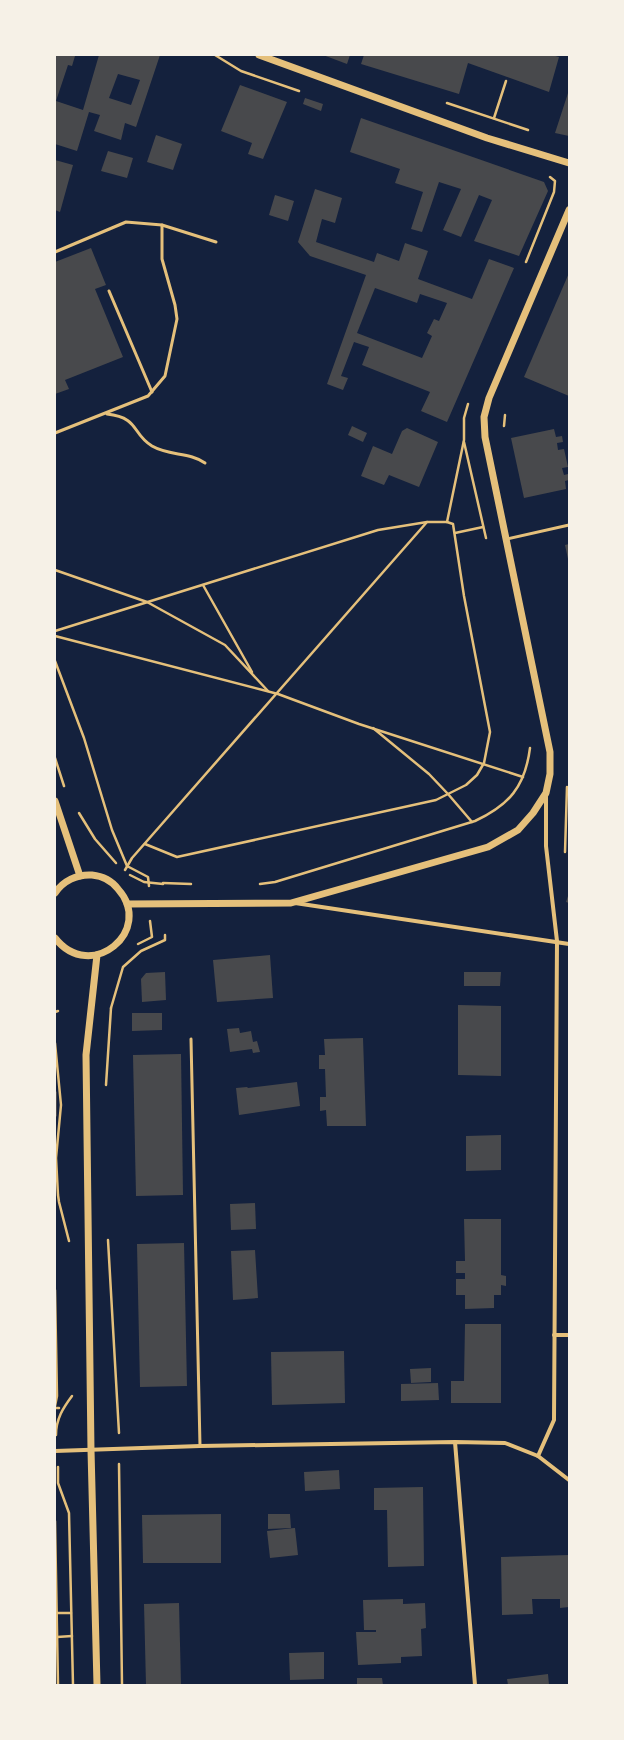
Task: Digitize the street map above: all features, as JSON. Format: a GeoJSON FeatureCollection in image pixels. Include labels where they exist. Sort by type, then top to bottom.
{"type":"FeatureCollection","features":[{"type":"Feature","properties":{"kind":"street"},"geometry":{"type":"LineString","coordinates":[[259,55],[487,138],[569,163]]}},
{"type":"Feature","properties":{"kind":"street"},"geometry":{"type":"LineString","coordinates":[[538,1456],[554,1420],[557,941],[546,846],[546,793],[550,774],[550,752],[485,437],[484,417],[489,398],[569,210]]}},
{"type":"Feature","properties":{"kind":"street"},"geometry":{"type":"LineString","coordinates":[[291,902],[488,847],[518,830],[533,813],[546,793]]}},
{"type":"Feature","properties":{"kind":"street"},"geometry":{"type":"LineString","coordinates":[[55,801],[80,876]]}},
{"type":"Feature","properties":{"kind":"street"},"geometry":{"type":"LineString","coordinates":[[55,893],[58,888],[68,880],[80,876],[92,875],[104,878],[114,884],[122,893],[128,904],[129,917],[126,930],[119,942],[109,950],[97,955],[84,956],[72,952],[61,946],[55,938]]}},
{"type":"Feature","properties":{"kind":"street"},"geometry":{"type":"LineString","coordinates":[[128,904],[291,902],[569,944]]}},
{"type":"Feature","properties":{"kind":"street"},"geometry":{"type":"LineString","coordinates":[[97,955],[86,1055],[91,1450],[97,1685]]}},
{"type":"Feature","properties":{"kind":"street"},"geometry":{"type":"LineString","coordinates":[[554,1335],[569,1335]]}},
{"type":"Feature","properties":{"kind":"street"},"geometry":{"type":"LineString","coordinates":[[55,1451],[200,1446],[455,1442],[505,1443],[538,1456],[569,1480]]}},
{"type":"Feature","properties":{"kind":"street"},"geometry":{"type":"LineString","coordinates":[[455,1442],[475,1685]]}},
{"type":"Feature","properties":{"kind":"lane"},"geometry":{"type":"LineString","coordinates":[[55,252],[126,222],[162,225],[216,242]]}},
{"type":"Feature","properties":{"kind":"lane"},"geometry":{"type":"LineString","coordinates":[[55,433],[148,396],[164,376],[177,320],[176,305],[162,258],[162,225]]}},
{"type":"Feature","properties":{"kind":"lane"},"geometry":{"type":"LineString","coordinates":[[109,291],[152,392]]}},
{"type":"Feature","properties":{"kind":"lane"},"geometry":{"type":"LineString","coordinates":[[105,413],[126,418],[153,447],[162,451],[194,457],[205,463]]}},
{"type":"Feature","properties":{"kind":"lane"},"geometry":{"type":"LineString","coordinates":[[507,539],[569,525]]}},
{"type":"Feature","properties":{"kind":"lane"},"geometry":{"type":"LineString","coordinates":[[191,1039],[200,1446]]}},
{"type":"Feature","properties":{"kind":"path"},"geometry":{"type":"LineString","coordinates":[[215,55],[241,71],[305,92]]}},
{"type":"Feature","properties":{"kind":"path"},"geometry":{"type":"LineString","coordinates":[[494,118],[506,82]]}},
{"type":"Feature","properties":{"kind":"path"},"geometry":{"type":"LineString","coordinates":[[524,265],[554,192],[555,181],[548,176]]}},
{"type":"Feature","properties":{"kind":"path"},"geometry":{"type":"LineString","coordinates":[[447,522],[464,440],[464,418],[469,400]]}},
{"type":"Feature","properties":{"kind":"path"},"geometry":{"type":"LineString","coordinates":[[504,428],[505,410]]}},
{"type":"Feature","properties":{"kind":"path"},"geometry":{"type":"LineString","coordinates":[[464,440],[487,541]]}},
{"type":"Feature","properties":{"kind":"path"},"geometry":{"type":"LineString","coordinates":[[123,872],[144,844],[278,694],[427,522]]}},
{"type":"Feature","properties":{"kind":"path"},"geometry":{"type":"LineString","coordinates":[[55,630],[378,530],[427,522],[447,522],[453,524],[464,596],[490,732],[484,763],[477,775],[466,785],[436,800],[177,857],[144,844]]}},
{"type":"Feature","properties":{"kind":"path"},"geometry":{"type":"LineString","coordinates":[[455,533],[483,527]]}},
{"type":"Feature","properties":{"kind":"path"},"geometry":{"type":"LineString","coordinates":[[55,570],[147,602],[225,645],[268,691]]}},
{"type":"Feature","properties":{"kind":"path"},"geometry":{"type":"LineString","coordinates":[[203,585],[254,676]]}},
{"type":"Feature","properties":{"kind":"path"},"geometry":{"type":"LineString","coordinates":[[55,636],[278,694],[371,727],[523,777]]}},
{"type":"Feature","properties":{"kind":"path"},"geometry":{"type":"LineString","coordinates":[[371,727],[429,774],[472,822]]}},
{"type":"Feature","properties":{"kind":"path"},"geometry":{"type":"LineString","coordinates":[[256,884],[275,882],[472,822],[490,814],[504,804],[517,788],[523,777],[530,743]]}},
{"type":"Feature","properties":{"kind":"path"},"geometry":{"type":"LineString","coordinates":[[55,758],[65,790]]}},
{"type":"Feature","properties":{"kind":"path"},"geometry":{"type":"LineString","coordinates":[[76,807],[94,839],[123,872],[144,882],[195,884]]}},
{"type":"Feature","properties":{"kind":"path"},"geometry":{"type":"LineString","coordinates":[[163,883],[163,890]]}},
{"type":"Feature","properties":{"kind":"path"},"geometry":{"type":"LineString","coordinates":[[106,1089],[111,1008],[123,967],[141,951],[166,940],[165,935]]}},
{"type":"Feature","properties":{"kind":"path"},"geometry":{"type":"LineString","coordinates":[[55,1043],[61,1105],[56,1158],[58,1194],[69,1238],[69,1246]]}},
{"type":"Feature","properties":{"kind":"path"},"geometry":{"type":"LineString","coordinates":[[55,1092],[55,1116]]}},
{"type":"Feature","properties":{"kind":"path"},"geometry":{"type":"LineString","coordinates":[[107,1233],[119,1449],[122,1685]]}},
{"type":"Feature","properties":{"kind":"path"},"geometry":{"type":"LineString","coordinates":[[55,1290],[57,1396],[55,1407],[59,1408]]}},
{"type":"Feature","properties":{"kind":"path"},"geometry":{"type":"LineString","coordinates":[[57,1439],[56,1424],[63,1408],[72,1396]]}},
{"type":"Feature","properties":{"kind":"path"},"geometry":{"type":"LineString","coordinates":[[58,1462],[58,1483],[69,1513],[73,1685]]}},
{"type":"Feature","properties":{"kind":"path"},"geometry":{"type":"LineString","coordinates":[[119,1470],[126,1466]]}},
{"type":"Feature","properties":{"kind":"path"},"geometry":{"type":"LineString","coordinates":[[55,1520],[58,1685]]}},
{"type":"Feature","properties":{"kind":"path"},"geometry":{"type":"LineString","coordinates":[[57,1613],[71,1613]]}},
{"type":"Feature","properties":{"kind":"path"},"geometry":{"type":"LineString","coordinates":[[57,1637],[72,1636]]}},
{"type":"Feature","properties":{"kind":"building"},"geometry":{"type":"Polygon","coordinates":[[[55,55],[75,56],[72,66],[68,65],[56,101],[83,110],[99,55],[160,55],[136,127],[125,123],[121,140],[94,131],[100,115],[89,112],[77,151],[55,144],[55,55]],[[118,74],[109,98],[131,105],[140,80],[118,74]]]}},
{"type":"Feature","properties":{"kind":"building"},"geometry":{"type":"Polygon","coordinates":[[[323,55],[350,55],[347,64],[323,55]]]}},
{"type":"Feature","properties":{"kind":"building"},"geometry":{"type":"Polygon","coordinates":[[[364,55],[552,55],[559,57],[549,92],[468,63],[459,94],[361,64],[364,55]]]}},
{"type":"Feature","properties":{"kind":"building"},"geometry":{"type":"Polygon","coordinates":[[[240,85],[287,102],[263,159],[248,154],[252,143],[221,131],[240,85]]]}},
{"type":"Feature","properties":{"kind":"building"},"geometry":{"type":"Polygon","coordinates":[[[569,90],[569,136],[555,133],[569,90]]]}},
{"type":"Feature","properties":{"kind":"building"},"geometry":{"type":"Polygon","coordinates":[[[305,98],[323,104],[321,111],[303,104],[305,98]]]}},
{"type":"Feature","properties":{"kind":"building"},"geometry":{"type":"Polygon","coordinates":[[[361,118],[544,182],[548,191],[519,256],[474,241],[492,200],[479,195],[461,237],[443,230],[461,189],[439,182],[422,232],[411,229],[423,192],[395,183],[400,169],[350,152],[361,118]]]}},
{"type":"Feature","properties":{"kind":"building"},"geometry":{"type":"Polygon","coordinates":[[[156,135],[182,144],[173,170],[147,162],[156,135]]]}},
{"type":"Feature","properties":{"kind":"building"},"geometry":{"type":"Polygon","coordinates":[[[108,151],[133,158],[127,178],[101,171],[108,151]]]}},
{"type":"Feature","properties":{"kind":"building"},"geometry":{"type":"Polygon","coordinates":[[[55,160],[73,165],[60,212],[55,210],[55,160]]]}},
{"type":"Feature","properties":{"kind":"building"},"geometry":{"type":"Polygon","coordinates":[[[315,189],[342,198],[335,223],[322,219],[316,242],[374,262],[377,253],[399,261],[405,243],[428,251],[418,279],[472,299],[489,259],[514,268],[447,422],[421,411],[430,392],[362,365],[369,347],[354,342],[341,376],[348,378],[343,390],[327,384],[366,275],[310,256],[298,242],[315,189]],[[375,288],[357,333],[422,358],[432,336],[427,333],[434,319],[439,321],[447,303],[420,294],[417,303],[375,288]]]}},
{"type":"Feature","properties":{"kind":"building"},"geometry":{"type":"Polygon","coordinates":[[[275,195],[294,201],[288,221],[269,215],[275,195]]]}},
{"type":"Feature","properties":{"kind":"building"},"geometry":{"type":"Polygon","coordinates":[[[91,248],[106,285],[95,289],[123,357],[65,380],[69,389],[55,394],[55,262],[91,248]]]}},
{"type":"Feature","properties":{"kind":"building"},"geometry":{"type":"Polygon","coordinates":[[[569,273],[569,396],[524,377],[569,273]]]}},
{"type":"Feature","properties":{"kind":"building"},"geometry":{"type":"Polygon","coordinates":[[[352,426],[367,433],[363,442],[348,435],[352,426]]]}},
{"type":"Feature","properties":{"kind":"building"},"geometry":{"type":"Polygon","coordinates":[[[407,428],[438,442],[419,487],[389,475],[384,485],[361,476],[373,446],[392,454],[402,431],[407,428]]]}},
{"type":"Feature","properties":{"kind":"building"},"geometry":{"type":"Polygon","coordinates":[[[554,429],[556,437],[562,436],[563,442],[557,443],[558,450],[564,449],[568,467],[562,468],[564,475],[568,474],[569,480],[565,481],[566,489],[524,498],[511,438],[554,429]]]}},
{"type":"Feature","properties":{"kind":"building"},"geometry":{"type":"Polygon","coordinates":[[[569,544],[569,559],[568,559],[565,545],[569,544]]]}},
{"type":"Feature","properties":{"kind":"building"},"geometry":{"type":"Polygon","coordinates":[[[569,893],[569,903],[566,902],[569,893]]]}},
{"type":"Feature","properties":{"kind":"building"},"geometry":{"type":"Polygon","coordinates":[[[270,955],[273,998],[217,1002],[213,960],[270,955]]]}},
{"type":"Feature","properties":{"kind":"building"},"geometry":{"type":"Polygon","coordinates":[[[165,972],[166,1000],[142,1002],[141,979],[146,973],[165,972]]]}},
{"type":"Feature","properties":{"kind":"building"},"geometry":{"type":"Polygon","coordinates":[[[464,972],[501,972],[500,986],[464,986],[464,972]]]}},
{"type":"Feature","properties":{"kind":"building"},"geometry":{"type":"Polygon","coordinates":[[[458,1005],[501,1006],[501,1076],[458,1075],[458,1005]]]}},
{"type":"Feature","properties":{"kind":"building"},"geometry":{"type":"Polygon","coordinates":[[[132,1013],[162,1013],[162,1030],[132,1031],[132,1013]]]}},
{"type":"Feature","properties":{"kind":"building"},"geometry":{"type":"Polygon","coordinates":[[[239,1028],[240,1033],[251,1031],[253,1042],[257,1041],[260,1052],[253,1053],[252,1049],[230,1052],[227,1029],[239,1028]]]}},
{"type":"Feature","properties":{"kind":"building"},"geometry":{"type":"Polygon","coordinates":[[[363,1038],[366,1126],[327,1126],[326,1110],[320,1111],[320,1097],[326,1097],[325,1069],[319,1069],[319,1055],[325,1055],[324,1039],[363,1038]]]}},
{"type":"Feature","properties":{"kind":"building"},"geometry":{"type":"Polygon","coordinates":[[[181,1054],[183,1195],[136,1196],[133,1055],[181,1054]]]}},
{"type":"Feature","properties":{"kind":"building"},"geometry":{"type":"Polygon","coordinates":[[[297,1082],[300,1106],[239,1115],[236,1088],[297,1082]]]}},
{"type":"Feature","properties":{"kind":"building"},"geometry":{"type":"Polygon","coordinates":[[[501,1135],[501,1170],[466,1171],[466,1136],[501,1135]]]}},
{"type":"Feature","properties":{"kind":"building"},"geometry":{"type":"Polygon","coordinates":[[[255,1203],[256,1229],[231,1230],[230,1204],[255,1203]]]}},
{"type":"Feature","properties":{"kind":"building"},"geometry":{"type":"Polygon","coordinates":[[[464,1219],[501,1219],[501,1275],[506,1276],[506,1286],[501,1285],[501,1295],[494,1295],[494,1308],[465,1309],[465,1295],[456,1295],[456,1279],[465,1279],[465,1273],[456,1273],[456,1261],[465,1261],[464,1219]]]}},
{"type":"Feature","properties":{"kind":"building"},"geometry":{"type":"Polygon","coordinates":[[[184,1243],[187,1386],[140,1387],[137,1244],[184,1243]]]}},
{"type":"Feature","properties":{"kind":"building"},"geometry":{"type":"Polygon","coordinates":[[[255,1250],[258,1298],[233,1300],[231,1251],[255,1250]]]}},
{"type":"Feature","properties":{"kind":"building"},"geometry":{"type":"Polygon","coordinates":[[[465,1324],[501,1324],[501,1403],[451,1403],[451,1381],[464,1381],[465,1324]]]}},
{"type":"Feature","properties":{"kind":"building"},"geometry":{"type":"Polygon","coordinates":[[[344,1351],[345,1403],[272,1405],[271,1352],[344,1351]]]}},
{"type":"Feature","properties":{"kind":"building"},"geometry":{"type":"Polygon","coordinates":[[[431,1368],[431,1382],[411,1383],[410,1369],[431,1368]]]}},
{"type":"Feature","properties":{"kind":"building"},"geometry":{"type":"Polygon","coordinates":[[[438,1383],[439,1400],[401,1401],[401,1384],[438,1383]]]}},
{"type":"Feature","properties":{"kind":"building"},"geometry":{"type":"Polygon","coordinates":[[[339,1470],[340,1489],[305,1491],[304,1472],[339,1470]]]}},
{"type":"Feature","properties":{"kind":"building"},"geometry":{"type":"Polygon","coordinates":[[[423,1487],[424,1566],[388,1567],[387,1510],[374,1510],[374,1488],[423,1487]]]}},
{"type":"Feature","properties":{"kind":"building"},"geometry":{"type":"Polygon","coordinates":[[[221,1514],[221,1563],[143,1563],[142,1515],[221,1514]]]}},
{"type":"Feature","properties":{"kind":"building"},"geometry":{"type":"Polygon","coordinates":[[[268,1514],[290,1514],[291,1528],[268,1529],[268,1514]]]}},
{"type":"Feature","properties":{"kind":"building"},"geometry":{"type":"Polygon","coordinates":[[[295,1528],[298,1555],[270,1558],[267,1531],[295,1528]]]}},
{"type":"Feature","properties":{"kind":"building"},"geometry":{"type":"Polygon","coordinates":[[[569,1555],[569,1607],[560,1608],[560,1599],[532,1599],[533,1614],[502,1615],[501,1557],[569,1555]]]}},
{"type":"Feature","properties":{"kind":"building"},"geometry":{"type":"Polygon","coordinates":[[[403,1599],[403,1604],[425,1603],[426,1628],[421,1629],[422,1656],[401,1657],[401,1663],[358,1665],[356,1632],[376,1632],[376,1630],[364,1630],[363,1600],[403,1599]]]}},
{"type":"Feature","properties":{"kind":"building"},"geometry":{"type":"Polygon","coordinates":[[[179,1603],[181,1685],[146,1685],[144,1604],[179,1603]]]}},
{"type":"Feature","properties":{"kind":"building"},"geometry":{"type":"Polygon","coordinates":[[[324,1652],[324,1679],[290,1680],[289,1653],[324,1652]]]}},
{"type":"Feature","properties":{"kind":"building"},"geometry":{"type":"Polygon","coordinates":[[[548,1674],[549,1685],[508,1685],[507,1679],[548,1674]]]}},
{"type":"Feature","properties":{"kind":"building"},"geometry":{"type":"Polygon","coordinates":[[[357,1678],[382,1678],[383,1685],[357,1685],[357,1678]]]}}]}
